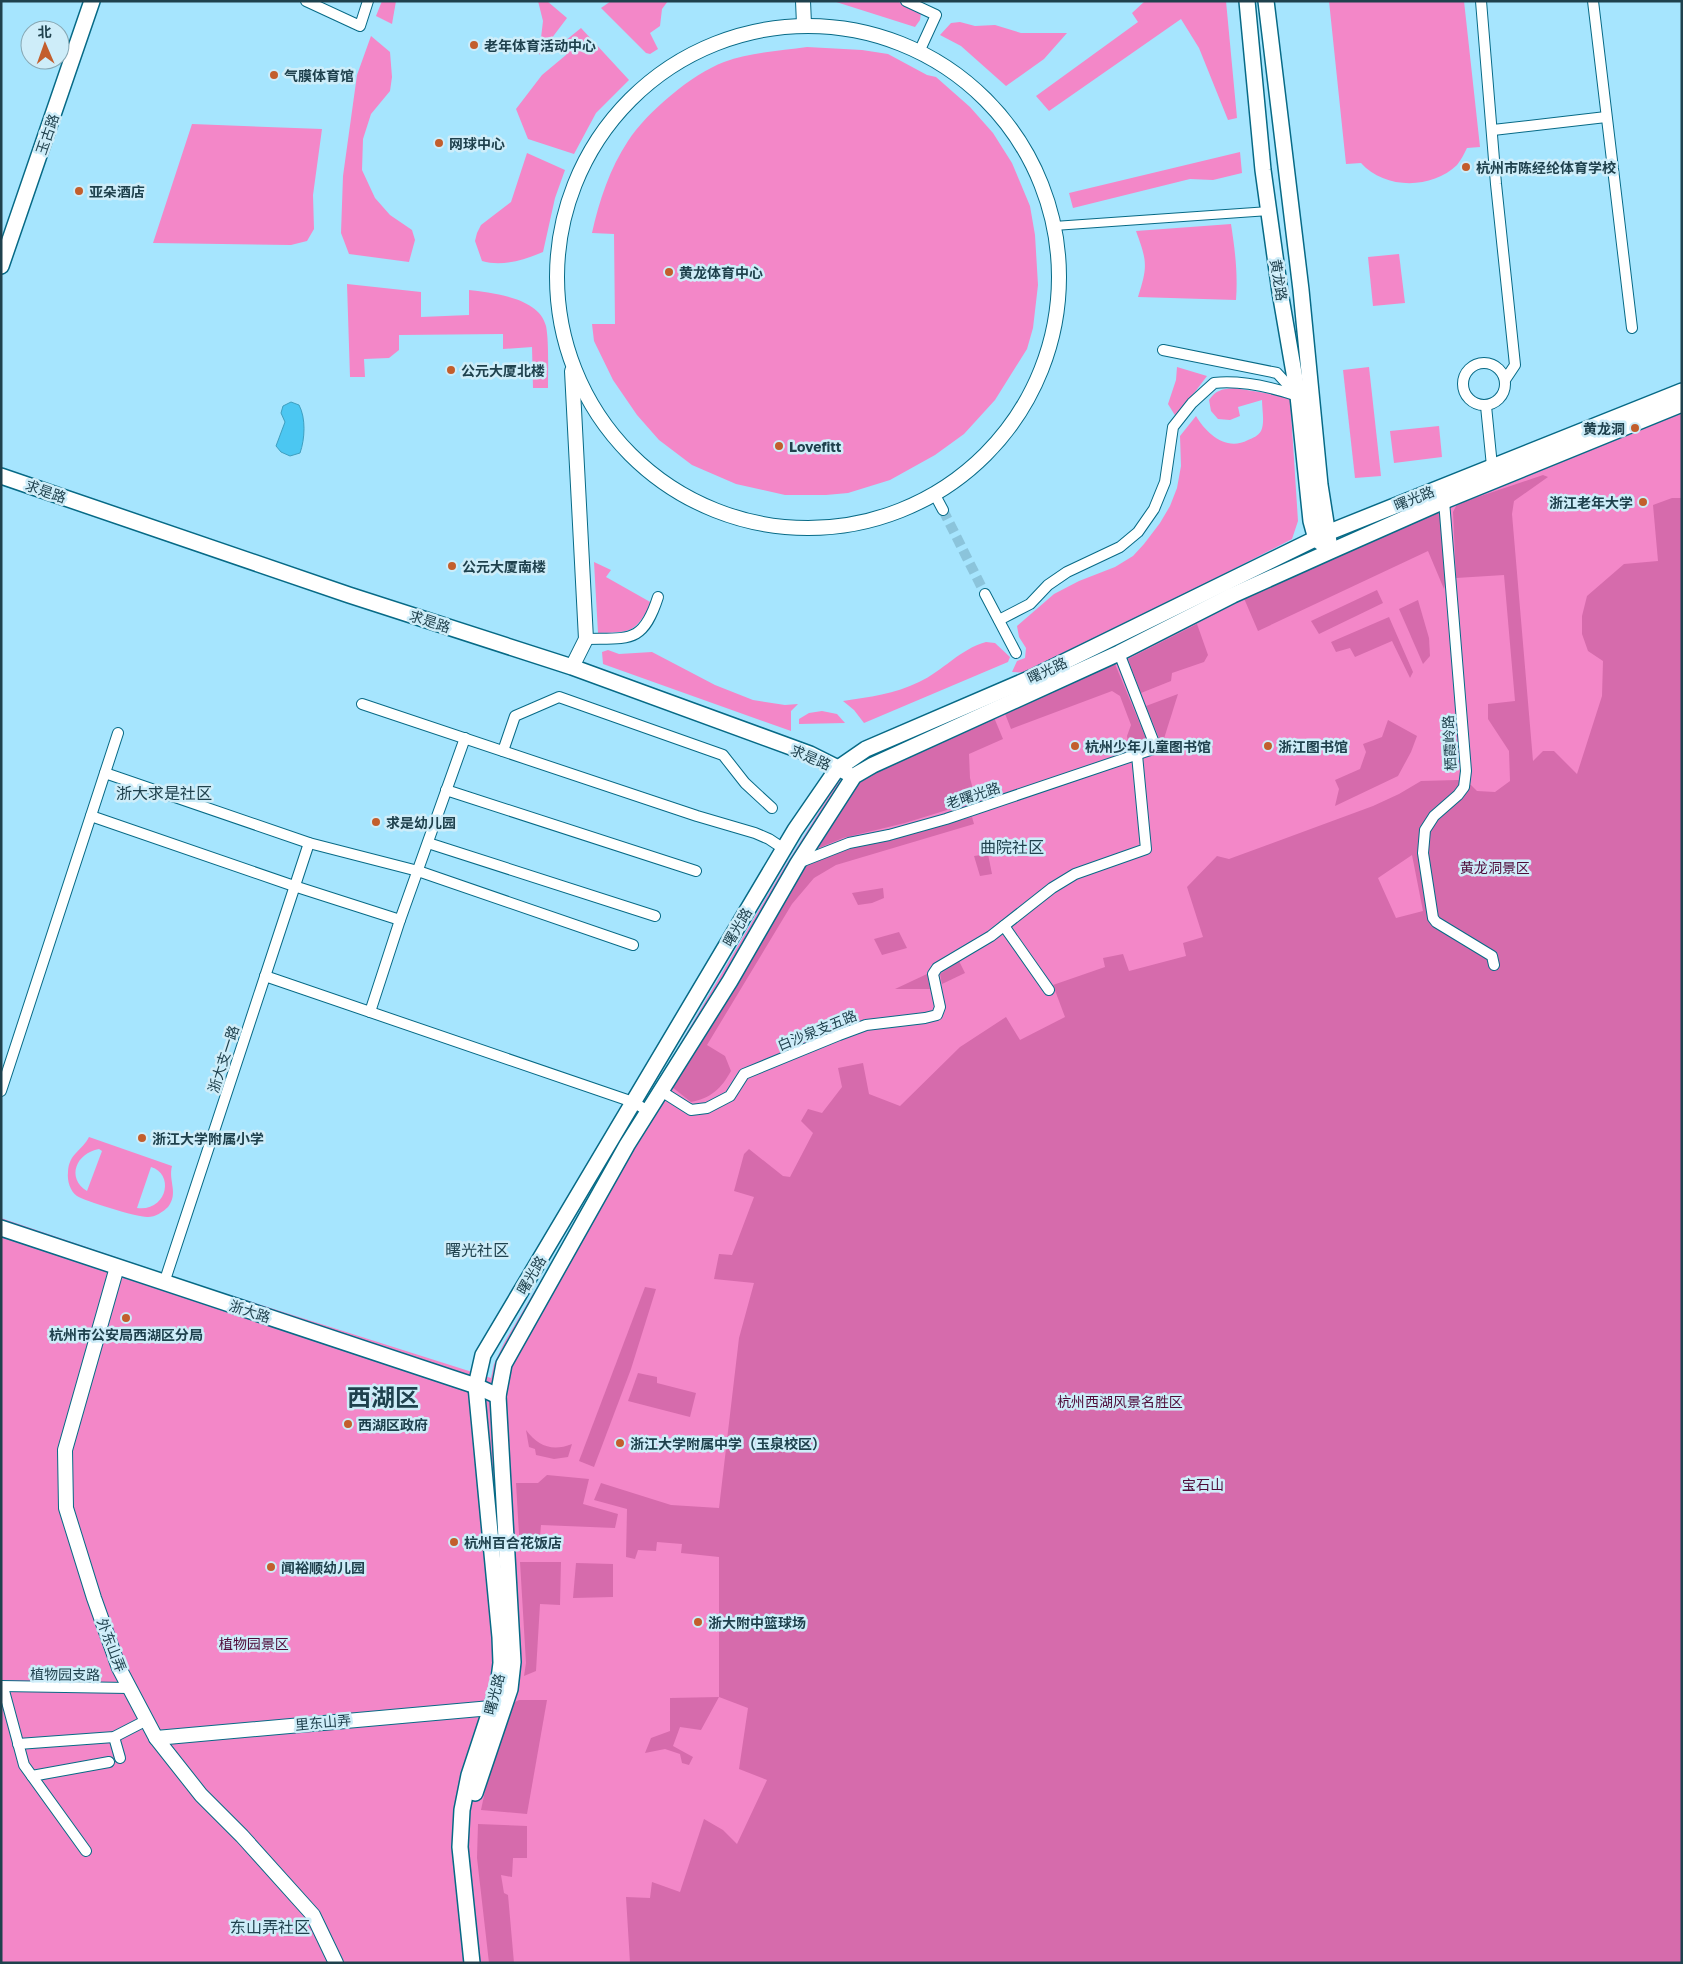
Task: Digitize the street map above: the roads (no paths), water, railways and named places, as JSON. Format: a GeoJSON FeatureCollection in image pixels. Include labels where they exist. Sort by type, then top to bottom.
{"type":"FeatureCollection","features":[{"type":"Feature","properties":{"kind":"main road","name":"玉古路"},"geometry":{"type":"LineString","coordinates":[[1,266],[92,1]]}},
{"type":"Feature","properties":{"kind":"main road","name":"黄龙路"},"geometry":{"type":"LineString","coordinates":[[1247,1],[1262,156],[1280,292],[1298,396],[1311,521],[1322,536]]}},
{"type":"Feature","properties":{"kind":"main road","name":"黄龙路"},"geometry":{"type":"LineString","coordinates":[[1266,1],[1301,290],[1320,485],[1322,536]]}},
{"type":"Feature","properties":{"kind":"main road"},"geometry":{"type":"LineString","coordinates":[[1262,156],[1268,163],[1274,164],[1280,161],[1284,152]]}},
{"type":"Feature","properties":{"kind":"main road","name":"曙光路"},"geometry":{"type":"LineString","coordinates":[[472,1963],[460,1847],[462,1810],[469,1775],[498,1688],[501,1662],[476,1386],[483,1355],[784,849],[837,769],[866,749],[1031,678],[1322,536],[1682,391]]}},
{"type":"Feature","properties":{"kind":"main road","name":"曙光路"},"geometry":{"type":"LineString","coordinates":[[482,1963],[470,1854],[472,1806],[479,1777],[510,1689],[513,1662],[498,1396],[504,1364],[627,1145],[730,982],[798,863],[854,776],[873,765],[1118,653],[1233,595],[1444,501],[1682,404]]}},
{"type":"Feature","properties":{"kind":"main road","name":"求是路"},"geometry":{"type":"LineString","coordinates":[[1,476],[349,595],[572,667],[810,754],[854,776]]}},
{"type":"Feature","properties":{"kind":"main road"},"geometry":{"type":"LineString","coordinates":[[1322,536],[1331,551]]}},
{"type":"Feature","properties":{"kind":"main road","name":"浙大路"},"geometry":{"type":"LineString","coordinates":[[1,1228],[476,1386],[498,1396]]}},
{"type":"Feature","properties":{"kind":"street"},"geometry":{"type":"LineString","coordinates":[[306,1],[360,26],[368,1]]}},
{"type":"Feature","properties":{"kind":"street"},"geometry":{"type":"LineString","coordinates":[[803,1],[804,24]]}},
{"type":"Feature","properties":{"kind":"street"},"geometry":{"type":"LineString","coordinates":[[906,1],[936,15],[919,52]]}},
{"type":"Feature","properties":{"kind":"street"},"geometry":{"type":"LineString","coordinates":[[1481,1],[1515,365],[1505,380],[1503,394],[1499,400],[1486,406],[1472,403],[1463,392],[1463,378],[1466,372],[1478,364],[1485,363],[1498,368],[1505,380]]}},
{"type":"Feature","properties":{"kind":"street"},"geometry":{"type":"LineString","coordinates":[[1593,1],[1632,328]]}},
{"type":"Feature","properties":{"kind":"street"},"geometry":{"type":"LineString","coordinates":[[572,365],[602,427],[643,467],[689,498],[720,514],[773,527],[827,527],[870,520],[935,496],[958,480],[985,455],[1014,419],[1036,383],[1049,349],[1059,304],[1060,259],[1054,226],[1037,174],[1023,143],[1009,123],[967,83],[940,63],[919,52],[853,29],[804,24],[746,32],[705,49],[665,70],[648,81],[624,104],[595,137],[577,171],[561,230],[557,269],[564,328],[572,365],[586,639],[572,667]]}},
{"type":"Feature","properties":{"kind":"street"},"geometry":{"type":"LineString","coordinates":[[1492,130],[1606,117]]}},
{"type":"Feature","properties":{"kind":"street"},"geometry":{"type":"LineString","coordinates":[[1054,226],[1269,211]]}},
{"type":"Feature","properties":{"kind":"street"},"geometry":{"type":"LineString","coordinates":[[1163,350],[1277,373],[1298,396]]}},
{"type":"Feature","properties":{"kind":"street"},"geometry":{"type":"LineString","coordinates":[[999,620],[1030,604],[1054,581],[1091,559],[1120,547],[1138,532],[1154,509],[1165,482],[1174,427],[1192,404],[1214,383],[1242,382],[1298,396]]}},
{"type":"Feature","properties":{"kind":"street"},"geometry":{"type":"LineString","coordinates":[[1486,406],[1492,466]]}},
{"type":"Feature","properties":{"kind":"street"},"geometry":{"type":"LineString","coordinates":[[935,496],[943,510]]}},
{"type":"Feature","properties":{"kind":"street","name":"栖霞岭路"},"geometry":{"type":"LineString","coordinates":[[1444,501],[1466,771],[1464,787],[1458,795],[1434,816],[1425,830],[1423,853],[1433,918],[1436,922],[1492,956],[1494,965]]}},
{"type":"Feature","properties":{"kind":"street"},"geometry":{"type":"LineString","coordinates":[[985,594],[1016,652]]}},
{"type":"Feature","properties":{"kind":"street"},"geometry":{"type":"LineString","coordinates":[[586,639],[627,638],[637,634],[644,629],[649,621],[658,598]]}},
{"type":"Feature","properties":{"kind":"street","name":"老曙光路"},"geometry":{"type":"LineString","coordinates":[[798,863],[849,843],[890,835],[946,819],[1156,748],[1118,653]]}},
{"type":"Feature","properties":{"kind":"street"},"geometry":{"type":"LineString","coordinates":[[503,751],[515,716],[559,697],[723,755],[745,783],[772,808]]}},
{"type":"Feature","properties":{"kind":"street"},"geometry":{"type":"LineString","coordinates":[[362,704],[697,816],[755,832],[784,849]]}},
{"type":"Feature","properties":{"kind":"street"},"geometry":{"type":"LineString","coordinates":[[1,1091],[118,733]]}},
{"type":"Feature","properties":{"kind":"street"},"geometry":{"type":"LineString","coordinates":[[370,1012],[400,920],[465,738]]}},
{"type":"Feature","properties":{"kind":"street"},"geometry":{"type":"LineString","coordinates":[[1049,990],[1004,926],[1052,888],[1075,874],[1146,849],[1137,755]]}},
{"type":"Feature","properties":{"kind":"street"},"geometry":{"type":"LineString","coordinates":[[105,773],[309,843],[418,871],[633,946]]}},
{"type":"Feature","properties":{"kind":"street"},"geometry":{"type":"LineString","coordinates":[[446,790],[696,871]]}},
{"type":"Feature","properties":{"kind":"street"},"geometry":{"type":"LineString","coordinates":[[91,816],[294,886],[400,920]]}},
{"type":"Feature","properties":{"kind":"street","name":"浙大支一路"},"geometry":{"type":"LineString","coordinates":[[164,1283],[309,843]]}},
{"type":"Feature","properties":{"kind":"street"},"geometry":{"type":"LineString","coordinates":[[428,843],[655,916]]}},
{"type":"Feature","properties":{"kind":"street","name":"白沙泉支五路"},"geometry":{"type":"LineString","coordinates":[[661,1091],[691,1110],[708,1108],[730,1096],[744,1074],[830,1038],[866,1025],[938,1015],[940,1007],[933,974],[937,968],[991,936],[1004,926]]}},
{"type":"Feature","properties":{"kind":"street"},"geometry":{"type":"LineString","coordinates":[[265,976],[634,1102],[648,1111]]}},
{"type":"Feature","properties":{"kind":"street","name":"外东山弄"},"geometry":{"type":"LineString","coordinates":[[117,1267],[65,1450],[66,1508],[119,1668],[156,1738],[201,1794],[242,1836],[313,1915],[336,1963]]}},
{"type":"Feature","properties":{"kind":"street"},"geometry":{"type":"LineString","coordinates":[[2,1686],[24,1765],[86,1851]]}},
{"type":"Feature","properties":{"kind":"street","name":"植物园支路"},"geometry":{"type":"LineString","coordinates":[[2,1686],[129,1688]]}},
{"type":"Feature","properties":{"kind":"street","name":"里东山弄"},"geometry":{"type":"LineString","coordinates":[[156,1738],[491,1708]]}},
{"type":"Feature","properties":{"kind":"street"},"geometry":{"type":"LineString","coordinates":[[18,1744],[114,1737],[147,1720]]}},
{"type":"Feature","properties":{"kind":"street"},"geometry":{"type":"LineString","coordinates":[[114,1737],[120,1758]]}},
{"type":"Feature","properties":{"kind":"street"},"geometry":{"type":"LineString","coordinates":[[32,1776],[109,1762]]}},
{"type":"Feature","properties":{"kind":"water"},"geometry":{"type":"Polygon","coordinates":[[[291,402],[299,405],[303,416],[304,429],[300,453],[290,456],[281,452],[276,446],[285,422],[281,413],[283,406],[291,402]]]}},
{"type":"Feature","properties":{"kind":"tunnel"},"geometry":{"type":"LineString","coordinates":[[943,510],[985,594]]}},
{"type":"Feature","properties":{"kind":"place","name":"老年体育活动中心"},"geometry":{"type":"Point","coordinates":[474,45]}},
{"type":"Feature","properties":{"kind":"place","name":"气膜体育馆"},"geometry":{"type":"Point","coordinates":[274,75]}},
{"type":"Feature","properties":{"kind":"place","name":"网球中心"},"geometry":{"type":"Point","coordinates":[439,143]}},
{"type":"Feature","properties":{"kind":"place","name":"杭州市陈经纶体育学校"},"geometry":{"type":"Point","coordinates":[1466,167]}},
{"type":"Feature","properties":{"kind":"place","name":"亚朵酒店"},"geometry":{"type":"Point","coordinates":[79,191]}},
{"type":"Feature","properties":{"kind":"place","name":"黄龙体育中心"},"geometry":{"type":"Point","coordinates":[669,272]}},
{"type":"Feature","properties":{"kind":"place","name":"公元大厦北楼"},"geometry":{"type":"Point","coordinates":[451,370]}},
{"type":"Feature","properties":{"kind":"place","name":"黄龙洞"},"geometry":{"type":"Point","coordinates":[1635,428]}},
{"type":"Feature","properties":{"kind":"place","name":"Lovefitt"},"geometry":{"type":"Point","coordinates":[779,446]}},
{"type":"Feature","properties":{"kind":"place","name":"浙江老年大学"},"geometry":{"type":"Point","coordinates":[1643,502]}},
{"type":"Feature","properties":{"kind":"place","name":"公元大厦南楼"},"geometry":{"type":"Point","coordinates":[452,566]}},
{"type":"Feature","properties":{"kind":"place","name":"杭州少年儿童图书馆"},"geometry":{"type":"Point","coordinates":[1075,746]}},
{"type":"Feature","properties":{"kind":"place","name":"浙江图书馆"},"geometry":{"type":"Point","coordinates":[1268,746]}},
{"type":"Feature","properties":{"kind":"place","name":"求是幼儿园"},"geometry":{"type":"Point","coordinates":[376,822]}},
{"type":"Feature","properties":{"kind":"place","name":"浙江大学附属小学"},"geometry":{"type":"Point","coordinates":[142,1138]}},
{"type":"Feature","properties":{"kind":"place","name":"杭州市公安局西湖区分局"},"geometry":{"type":"Point","coordinates":[126,1318]}},
{"type":"Feature","properties":{"kind":"place","name":"西湖区政府"},"geometry":{"type":"Point","coordinates":[348,1424]}},
{"type":"Feature","properties":{"kind":"place","name":"浙江大学附属中学（玉泉校区）"},"geometry":{"type":"Point","coordinates":[620,1443]}},
{"type":"Feature","properties":{"kind":"place","name":"杭州百合花饭店"},"geometry":{"type":"Point","coordinates":[454,1542]}},
{"type":"Feature","properties":{"kind":"place","name":"闻裕顺幼儿园"},"geometry":{"type":"Point","coordinates":[271,1567]}},
{"type":"Feature","properties":{"kind":"place","name":"浙大附中篮球场"},"geometry":{"type":"Point","coordinates":[698,1622]}},
{"type":"Feature","properties":{"kind":"district","name":"浙大求是社区"},"geometry":{"type":"Point","coordinates":[164,793]}},
{"type":"Feature","properties":{"kind":"district","name":"曲院社区"},"geometry":{"type":"Point","coordinates":[1012,847]}},
{"type":"Feature","properties":{"kind":"district","name":"曙光社区"},"geometry":{"type":"Point","coordinates":[477,1250]}},
{"type":"Feature","properties":{"kind":"district","name":"西湖区"},"geometry":{"type":"Point","coordinates":[383,1396]}},
{"type":"Feature","properties":{"kind":"district","name":"东山弄社区"},"geometry":{"type":"Point","coordinates":[270,1927]}},
{"type":"Feature","properties":{"kind":"park label","name":"黄龙洞景区"},"geometry":{"type":"Point","coordinates":[1495,867]}},
{"type":"Feature","properties":{"kind":"park label","name":"杭州西湖风景名胜区"},"geometry":{"type":"Point","coordinates":[1120,1401]}},
{"type":"Feature","properties":{"kind":"park label","name":"宝石山"},"geometry":{"type":"Point","coordinates":[1203,1484]}},
{"type":"Feature","properties":{"kind":"park label","name":"植物园景区"},"geometry":{"type":"Point","coordinates":[254,1643]}}]}
